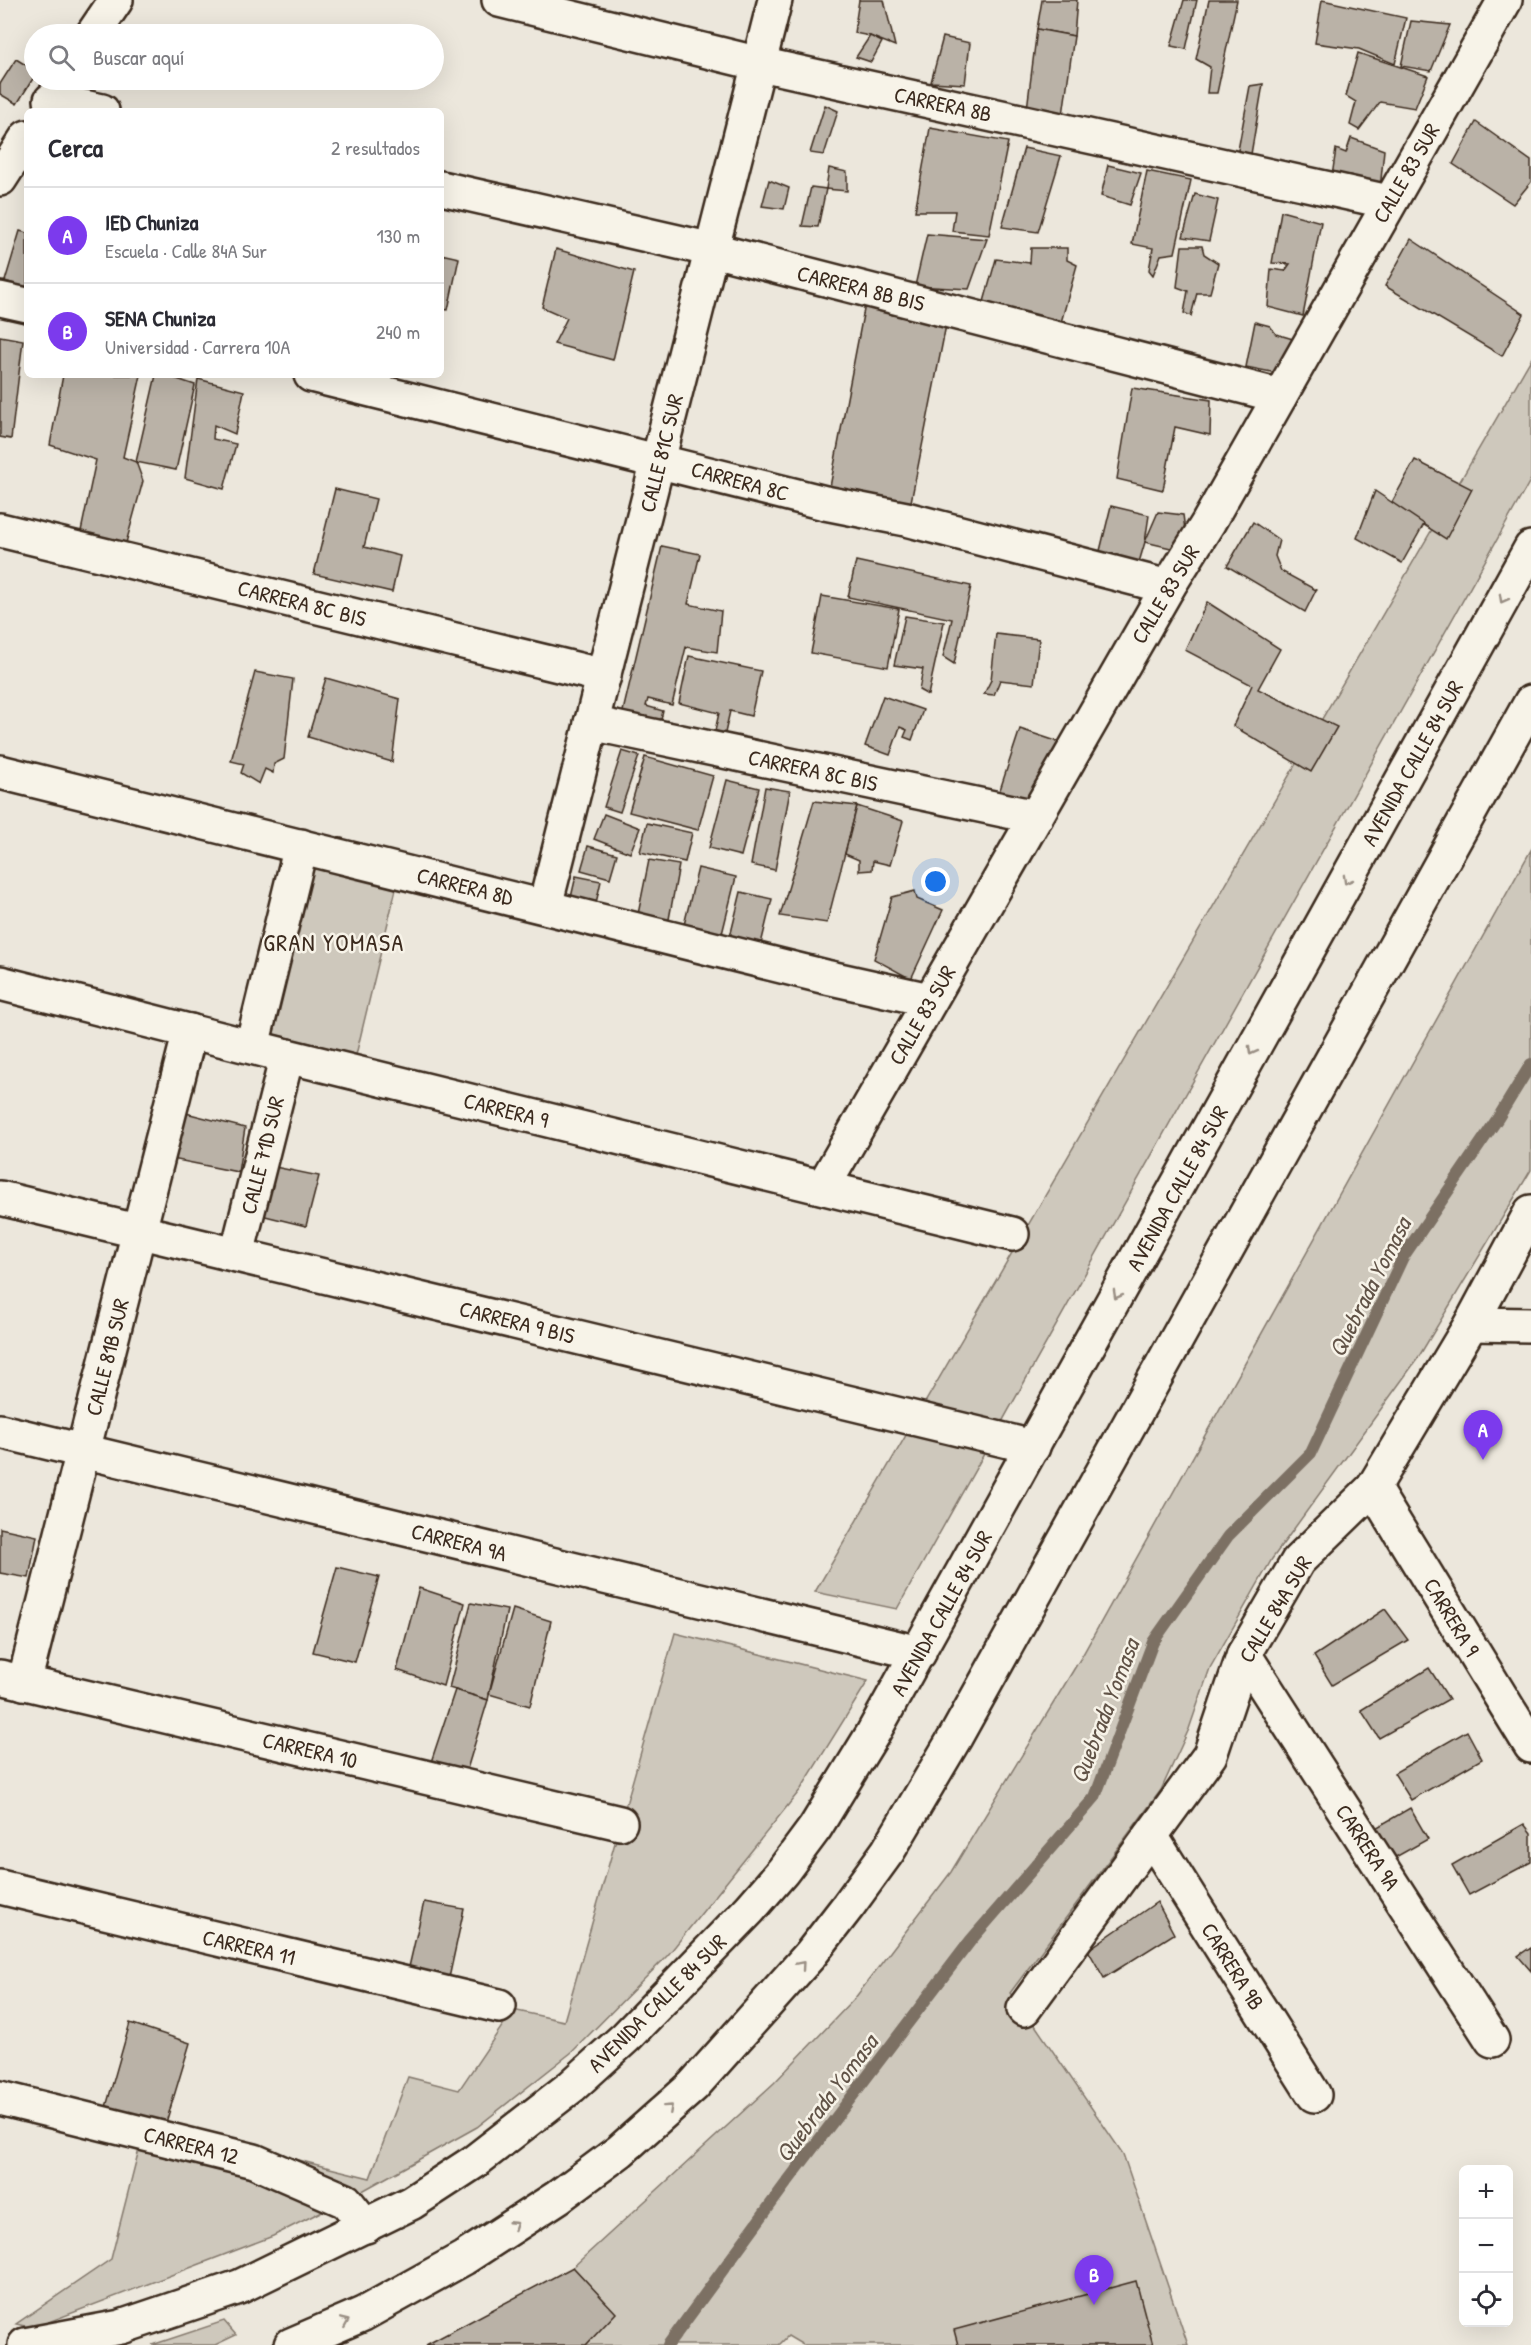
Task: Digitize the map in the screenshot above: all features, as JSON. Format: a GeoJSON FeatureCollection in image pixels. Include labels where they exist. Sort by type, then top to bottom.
{"type":"FeatureCollection","features":[{"type":"Feature","properties":{"kind":"main road"},"geometry":{"type":"LineString","coordinates":[[100,24],[116,0]]}},
{"type":"Feature","properties":{"kind":"main road","name":"CARRERA 8B"},"geometry":{"type":"LineString","coordinates":[[499,0],[760,64],[1389,202]]}},
{"type":"Feature","properties":{"kind":"main road","name":"CALLE 81C SUR"},"geometry":{"type":"LineString","coordinates":[[545,906],[775,0]]}},
{"type":"Feature","properties":{"kind":"main road","name":"CALLE 83 SUR"},"geometry":{"type":"LineString","coordinates":[[823,1187],[1168,587],[1208,523],[1500,1]]}},
{"type":"Feature","properties":{"kind":"main road"},"geometry":{"type":"LineString","coordinates":[[53,97],[92,108]]}},
{"type":"Feature","properties":{"kind":"main road"},"geometry":{"type":"LineString","coordinates":[[0,179],[24,142]]}},
{"type":"Feature","properties":{"kind":"main road","name":"CARRERA 8B BIS"},"geometry":{"type":"LineString","coordinates":[[444,189],[713,250],[1280,396]]}},
{"type":"Feature","properties":{"kind":"main road"},"geometry":{"type":"LineString","coordinates":[[0,299],[24,304]]}},
{"type":"Feature","properties":{"kind":"main road","name":"CARRERA 8C"},"geometry":{"type":"LineString","coordinates":[[323,378],[825,503],[906,519],[1168,587]]}},
{"type":"Feature","properties":{"kind":"main road","name":"CARRERA 8C BIS"},"geometry":{"type":"LineString","coordinates":[[0,530],[604,676]]}},
{"type":"Feature","properties":{"kind":"main road","name":"AVENIDA CALLE 84 SUR"},"geometry":{"type":"LineString","coordinates":[[26,2345],[121,2327],[238,2287],[411,2203],[474,2162],[573,2086],[686,1977],[783,1871],[835,1798],[919,1653],[1531,548]]}},
{"type":"Feature","properties":{"kind":"main road"},"geometry":{"type":"LineString","coordinates":[[291,2345],[363,2314],[464,2258],[558,2196],[620,2151],[709,2069],[810,1955],[848,1906],[888,1851],[956,1736],[1531,702]]}},
{"type":"Feature","properties":{"kind":"main road","name":"CARRERA 8C BIS"},"geometry":{"type":"LineString","coordinates":[[591,723],[1035,817]]}},
{"type":"Feature","properties":{"kind":"main road","name":"CARRERA 8D"},"geometry":{"type":"LineString","coordinates":[[0,772],[930,1000]]}},
{"type":"Feature","properties":{"kind":"main road"},"geometry":{"type":"LineString","coordinates":[[252,1046],[301,846]]}},
{"type":"Feature","properties":{"kind":"main road","name":"CARRERA 9"},"geometry":{"type":"LineString","coordinates":[[0,983],[1012,1234]]}},
{"type":"Feature","properties":{"kind":"main road","name":"CALLE 81B SUR"},"geometry":{"type":"LineString","coordinates":[[12,1680],[83,1451],[190,1031]]}},
{"type":"Feature","properties":{"kind":"main road","name":"CALLE 71D SUR"},"geometry":{"type":"LineString","coordinates":[[237,1254],[287,1056]]}},
{"type":"Feature","properties":{"kind":"main road","name":"CARRERA 9 BIS"},"geometry":{"type":"LineString","coordinates":[[0,1198],[1033,1447]]}},
{"type":"Feature","properties":{"kind":"main road","name":"CALLE 84A SUR"},"geometry":{"type":"LineString","coordinates":[[1024,2009],[1210,1755],[1244,1654],[1298,1561],[1373,1488],[1471,1324],[1531,1212]]}},
{"type":"Feature","properties":{"kind":"main road"},"geometry":{"type":"LineString","coordinates":[[1471,1324],[1531,1325]]}},
{"type":"Feature","properties":{"kind":"main road","name":"CARRERA 9A"},"geometry":{"type":"LineString","coordinates":[[0,1431],[919,1653]]}},
{"type":"Feature","properties":{"kind":"main road","name":"CARRERA 9"},"geometry":{"type":"LineString","coordinates":[[1373,1488],[1531,1746]]}},
{"type":"Feature","properties":{"kind":"main road","name":"CARRERA 9A"},"geometry":{"type":"LineString","coordinates":[[1244,1654],[1492,2040]]}},
{"type":"Feature","properties":{"kind":"main road","name":"CARRERA 10"},"geometry":{"type":"LineString","coordinates":[[12,1680],[620,1823]]}},
{"type":"Feature","properties":{"kind":"main road","name":"CARRERA 9B"},"geometry":{"type":"LineString","coordinates":[[1151,1836],[1314,2095]]}},
{"type":"Feature","properties":{"kind":"main road","name":"CARRERA 11"},"geometry":{"type":"LineString","coordinates":[[0,1887],[499,2006]]}},
{"type":"Feature","properties":{"kind":"main road","name":"CARRERA 12"},"geometry":{"type":"LineString","coordinates":[[0,2098],[254,2161],[346,2201],[366,2226]]}},
{"type":"Feature","properties":{"kind":"shaded area"},"geometry":{"type":"Polygon","coordinates":[[[1531,359],[1531,479],[897,1609],[815,1592],[1531,359]]]}},
{"type":"Feature","properties":{"kind":"shaded area"},"geometry":{"type":"Polygon","coordinates":[[[1531,850],[1531,1170],[1418,1358],[1272,1559],[1210,1668],[1189,1729],[1161,1790],[1010,1993],[1024,2009],[1123,2154],[1188,2345],[803,2345],[788,2336],[779,2345],[586,2345],[615,2313],[573,2267],[774,2083],[855,1998],[951,1872],[1082,1656],[1531,850]]]}},
{"type":"Feature","properties":{"kind":"shaded area"},"geometry":{"type":"Polygon","coordinates":[[[304,862],[397,885],[356,1055],[261,1031],[304,862]]]}},
{"type":"Feature","properties":{"kind":"shaded area"},"geometry":{"type":"Polygon","coordinates":[[[675,1633],[868,1681],[801,1789],[668,1955],[572,2052],[477,2127],[364,2190],[273,2236],[33,2328],[16,2324],[111,2259],[146,2122],[370,2178],[408,2077],[459,2090],[513,2010],[564,2021],[675,1633]]]}},
{"type":"Feature","properties":{"kind":"shaded area"},"geometry":{"type":"Polygon","coordinates":[[[224,2321],[236,2335],[215,2345],[152,2345],[224,2321]]]}},
{"type":"Feature","properties":{"kind":"building"},"geometry":{"type":"Polygon","coordinates":[[[859,0],[884,0],[895,46],[870,36],[854,33],[859,0]]]}},
{"type":"Feature","properties":{"kind":"building"},"geometry":{"type":"Polygon","coordinates":[[[1042,0],[1077,0],[1074,36],[1037,29],[1042,0]]]}},
{"type":"Feature","properties":{"kind":"building"},"geometry":{"type":"Polygon","coordinates":[[[1184,0],[1197,0],[1186,49],[1171,46],[1184,0]]]}},
{"type":"Feature","properties":{"kind":"building"},"geometry":{"type":"Polygon","coordinates":[[[1209,0],[1237,0],[1217,93],[1207,93],[1210,67],[1196,59],[1209,0]]]}},
{"type":"Feature","properties":{"kind":"building"},"geometry":{"type":"Polygon","coordinates":[[[1322,0],[1406,18],[1395,64],[1359,49],[1315,43],[1322,0]]]}},
{"type":"Feature","properties":{"kind":"building"},"geometry":{"type":"Polygon","coordinates":[[[1411,21],[1450,25],[1431,71],[1401,66],[1411,21]]]}},
{"type":"Feature","properties":{"kind":"building"},"geometry":{"type":"Polygon","coordinates":[[[1037,29],[1074,36],[1062,122],[1026,117],[1037,29]]]}},
{"type":"Feature","properties":{"kind":"building"},"geometry":{"type":"Polygon","coordinates":[[[870,36],[882,42],[871,62],[856,57],[870,36]]]}},
{"type":"Feature","properties":{"kind":"building"},"geometry":{"type":"Polygon","coordinates":[[[943,37],[970,43],[965,84],[931,82],[943,37]]]}},
{"type":"Feature","properties":{"kind":"building"},"geometry":{"type":"Polygon","coordinates":[[[1358,53],[1428,76],[1415,108],[1380,102],[1359,130],[1350,125],[1356,102],[1346,96],[1358,53]]]}},
{"type":"Feature","properties":{"kind":"building"},"geometry":{"type":"Polygon","coordinates":[[[16,59],[24,64],[24,90],[26,90],[17,104],[0,94],[0,84],[16,59]]]}},
{"type":"Feature","properties":{"kind":"building"},"geometry":{"type":"Polygon","coordinates":[[[1263,84],[1250,160],[1236,161],[1250,86],[1263,84]]]}},
{"type":"Feature","properties":{"kind":"building"},"geometry":{"type":"Polygon","coordinates":[[[825,105],[838,111],[824,155],[810,153],[825,105]]]}},
{"type":"Feature","properties":{"kind":"building"},"geometry":{"type":"Polygon","coordinates":[[[1476,122],[1531,161],[1531,182],[1513,204],[1453,164],[1476,122]]]}},
{"type":"Feature","properties":{"kind":"building"},"geometry":{"type":"Polygon","coordinates":[[[930,128],[1008,142],[989,235],[952,231],[955,211],[915,211],[930,128]]]}},
{"type":"Feature","properties":{"kind":"building"},"geometry":{"type":"Polygon","coordinates":[[[1351,138],[1384,150],[1380,189],[1331,183],[1336,149],[1346,153],[1351,138]]]}},
{"type":"Feature","properties":{"kind":"building"},"geometry":{"type":"Polygon","coordinates":[[[1024,148],[1061,156],[1038,232],[1002,227],[1024,148]]]}},
{"type":"Feature","properties":{"kind":"building"},"geometry":{"type":"Polygon","coordinates":[[[1108,165],[1141,173],[1130,205],[1101,196],[1108,165]]]}},
{"type":"Feature","properties":{"kind":"building"},"geometry":{"type":"Polygon","coordinates":[[[829,168],[847,172],[847,191],[826,189],[829,168]]]}},
{"type":"Feature","properties":{"kind":"building"},"geometry":{"type":"Polygon","coordinates":[[[1147,171],[1191,180],[1175,253],[1161,255],[1153,275],[1149,270],[1153,248],[1132,244],[1147,171]]]}},
{"type":"Feature","properties":{"kind":"building"},"geometry":{"type":"Polygon","coordinates":[[[769,180],[789,188],[784,209],[762,206],[769,180]]]}},
{"type":"Feature","properties":{"kind":"building"},"geometry":{"type":"Polygon","coordinates":[[[811,187],[826,189],[818,227],[802,226],[811,187]]]}},
{"type":"Feature","properties":{"kind":"building"},"geometry":{"type":"Polygon","coordinates":[[[1195,194],[1218,200],[1209,241],[1183,237],[1195,194]]]}},
{"type":"Feature","properties":{"kind":"building"},"geometry":{"type":"Polygon","coordinates":[[[1281,211],[1321,222],[1303,316],[1268,307],[1271,269],[1285,271],[1290,264],[1272,263],[1281,211]]]}},
{"type":"Feature","properties":{"kind":"building"},"geometry":{"type":"Polygon","coordinates":[[[20,231],[24,232],[24,287],[5,281],[20,231]]]}},
{"type":"Feature","properties":{"kind":"building"},"geometry":{"type":"Polygon","coordinates":[[[927,234],[987,239],[969,289],[915,286],[927,234]]]}},
{"type":"Feature","properties":{"kind":"building"},"geometry":{"type":"Polygon","coordinates":[[[1411,239],[1524,314],[1502,356],[1385,286],[1411,239]]]}},
{"type":"Feature","properties":{"kind":"building"},"geometry":{"type":"Polygon","coordinates":[[[1182,246],[1202,246],[1204,254],[1218,263],[1210,293],[1197,293],[1191,316],[1184,313],[1188,291],[1177,287],[1182,246]]]}},
{"type":"Feature","properties":{"kind":"building"},"geometry":{"type":"Polygon","coordinates":[[[1031,248],[1067,248],[1067,260],[1077,265],[1060,326],[982,309],[996,259],[1030,263],[1031,248]]]}},
{"type":"Feature","properties":{"kind":"building"},"geometry":{"type":"Polygon","coordinates":[[[556,249],[634,272],[613,360],[554,344],[567,318],[542,307],[556,249]]]}},
{"type":"Feature","properties":{"kind":"building"},"geometry":{"type":"Polygon","coordinates":[[[444,255],[459,258],[448,310],[444,309],[444,255]]]}},
{"type":"Feature","properties":{"kind":"building"},"geometry":{"type":"Polygon","coordinates":[[[865,304],[947,320],[911,502],[830,487],[865,304]]]}},
{"type":"Feature","properties":{"kind":"building"},"geometry":{"type":"Polygon","coordinates":[[[1255,322],[1270,326],[1276,334],[1293,339],[1282,374],[1246,367],[1255,322]]]}},
{"type":"Feature","properties":{"kind":"building"},"geometry":{"type":"Polygon","coordinates":[[[0,336],[23,340],[11,439],[0,437],[0,336]]]}},
{"type":"Feature","properties":{"kind":"building"},"geometry":{"type":"Polygon","coordinates":[[[62,378],[140,378],[123,457],[136,462],[143,481],[126,543],[80,536],[96,460],[50,445],[62,378]]]}},
{"type":"Feature","properties":{"kind":"building"},"geometry":{"type":"Polygon","coordinates":[[[155,378],[174,378],[195,385],[176,470],[136,462],[155,378]]]}},
{"type":"Feature","properties":{"kind":"building"},"geometry":{"type":"Polygon","coordinates":[[[198,379],[244,391],[235,434],[214,425],[213,439],[236,444],[224,489],[185,478],[198,379]]]}},
{"type":"Feature","properties":{"kind":"building"},"geometry":{"type":"Polygon","coordinates":[[[1132,388],[1211,400],[1210,435],[1175,427],[1163,490],[1117,479],[1132,388]]]}},
{"type":"Feature","properties":{"kind":"building"},"geometry":{"type":"Polygon","coordinates":[[[1415,460],[1472,489],[1446,539],[1391,504],[1415,460]]]}},
{"type":"Feature","properties":{"kind":"building"},"geometry":{"type":"Polygon","coordinates":[[[335,489],[376,499],[364,547],[400,556],[392,592],[314,574],[335,489]]]}},
{"type":"Feature","properties":{"kind":"building"},"geometry":{"type":"Polygon","coordinates":[[[1375,491],[1424,524],[1402,563],[1357,538],[1375,491]]]}},
{"type":"Feature","properties":{"kind":"building"},"geometry":{"type":"Polygon","coordinates":[[[1111,506],[1149,515],[1145,542],[1137,569],[1098,559],[1111,506]]]}},
{"type":"Feature","properties":{"kind":"building"},"geometry":{"type":"Polygon","coordinates":[[[1158,512],[1183,515],[1188,552],[1145,542],[1158,512]]]}},
{"type":"Feature","properties":{"kind":"building"},"geometry":{"type":"Polygon","coordinates":[[[1253,522],[1279,540],[1275,556],[1281,571],[1316,590],[1305,612],[1227,566],[1253,522]]]}},
{"type":"Feature","properties":{"kind":"building"},"geometry":{"type":"Polygon","coordinates":[[[662,546],[700,554],[688,604],[721,611],[717,652],[686,647],[672,705],[648,699],[646,706],[663,711],[658,733],[620,724],[662,546]]]}},
{"type":"Feature","properties":{"kind":"building"},"geometry":{"type":"Polygon","coordinates":[[[856,561],[971,586],[954,664],[943,657],[952,619],[848,597],[856,561]]]}},
{"type":"Feature","properties":{"kind":"building"},"geometry":{"type":"Polygon","coordinates":[[[822,596],[899,609],[888,667],[811,653],[822,596]]]}},
{"type":"Feature","properties":{"kind":"building"},"geometry":{"type":"Polygon","coordinates":[[[1207,602],[1280,649],[1258,689],[1337,727],[1311,772],[1233,726],[1252,685],[1185,650],[1207,602]]]}},
{"type":"Feature","properties":{"kind":"building"},"geometry":{"type":"Polygon","coordinates":[[[905,616],[944,622],[928,695],[919,690],[923,669],[894,665],[905,616]]]}},
{"type":"Feature","properties":{"kind":"building"},"geometry":{"type":"Polygon","coordinates":[[[996,634],[1039,639],[1034,684],[1000,680],[994,695],[984,694],[991,680],[996,634]]]}},
{"type":"Feature","properties":{"kind":"building"},"geometry":{"type":"Polygon","coordinates":[[[689,656],[761,671],[751,716],[730,711],[725,733],[715,731],[719,713],[679,703],[689,656]]]}},
{"type":"Feature","properties":{"kind":"building"},"geometry":{"type":"Polygon","coordinates":[[[255,672],[293,679],[284,759],[274,764],[273,773],[265,769],[259,784],[241,773],[244,764],[231,761],[255,672]]]}},
{"type":"Feature","properties":{"kind":"building"},"geometry":{"type":"Polygon","coordinates":[[[326,678],[400,699],[392,762],[308,737],[326,678]]]}},
{"type":"Feature","properties":{"kind":"building"},"geometry":{"type":"Polygon","coordinates":[[[883,696],[923,710],[912,740],[904,737],[907,730],[900,727],[890,755],[865,746],[883,696]]]}},
{"type":"Feature","properties":{"kind":"building"},"geometry":{"type":"Polygon","coordinates":[[[1020,729],[1065,744],[1032,807],[995,805],[1020,729]]]}},
{"type":"Feature","properties":{"kind":"building"},"geometry":{"type":"Polygon","coordinates":[[[622,751],[639,756],[620,812],[604,807],[622,751]]]}},
{"type":"Feature","properties":{"kind":"building"},"geometry":{"type":"Polygon","coordinates":[[[645,757],[713,776],[698,830],[629,812],[645,757]]]}},
{"type":"Feature","properties":{"kind":"building"},"geometry":{"type":"Polygon","coordinates":[[[727,780],[759,788],[741,856],[709,848],[727,780]]]}},
{"type":"Feature","properties":{"kind":"building"},"geometry":{"type":"Polygon","coordinates":[[[765,787],[790,791],[775,870],[751,865],[765,787]]]}},
{"type":"Feature","properties":{"kind":"building"},"geometry":{"type":"Polygon","coordinates":[[[814,801],[857,806],[827,923],[780,916],[814,801]]]}},
{"type":"Feature","properties":{"kind":"building"},"geometry":{"type":"Polygon","coordinates":[[[857,806],[903,821],[890,865],[873,861],[872,870],[859,871],[859,860],[845,854],[857,806]]]}},
{"type":"Feature","properties":{"kind":"building"},"geometry":{"type":"Polygon","coordinates":[[[604,814],[640,828],[630,853],[594,839],[604,814]]]}},
{"type":"Feature","properties":{"kind":"building"},"geometry":{"type":"Polygon","coordinates":[[[647,823],[692,833],[685,862],[640,852],[647,823]]]}},
{"type":"Feature","properties":{"kind":"building"},"geometry":{"type":"Polygon","coordinates":[[[588,846],[617,854],[610,878],[581,870],[588,846]]]}},
{"type":"Feature","properties":{"kind":"building"},"geometry":{"type":"Polygon","coordinates":[[[649,860],[679,865],[667,930],[636,924],[649,860]]]}},
{"type":"Feature","properties":{"kind":"building"},"geometry":{"type":"Polygon","coordinates":[[[698,868],[736,877],[720,942],[682,933],[698,868]]]}},
{"type":"Feature","properties":{"kind":"building"},"geometry":{"type":"Polygon","coordinates":[[[576,876],[601,881],[594,912],[569,906],[576,876]]]}},
{"type":"Feature","properties":{"kind":"building"},"geometry":{"type":"Polygon","coordinates":[[[915,891],[917,899],[943,910],[911,979],[874,959],[892,897],[915,891]]]}},
{"type":"Feature","properties":{"kind":"building"},"geometry":{"type":"Polygon","coordinates":[[[741,892],[772,899],[760,948],[729,941],[741,892]]]}},
{"type":"Feature","properties":{"kind":"building"},"geometry":{"type":"Polygon","coordinates":[[[182,1112],[245,1128],[238,1172],[172,1159],[182,1112]]]}},
{"type":"Feature","properties":{"kind":"building"},"geometry":{"type":"Polygon","coordinates":[[[270,1166],[319,1176],[306,1226],[257,1214],[270,1166]]]}},
{"type":"Feature","properties":{"kind":"building"},"geometry":{"type":"Polygon","coordinates":[[[0,1528],[37,1536],[29,1578],[0,1573],[0,1528]]]}},
{"type":"Feature","properties":{"kind":"building"},"geometry":{"type":"Polygon","coordinates":[[[337,1567],[379,1577],[355,1662],[313,1652],[337,1567]]]}},
{"type":"Feature","properties":{"kind":"building"},"geometry":{"type":"Polygon","coordinates":[[[419,1588],[465,1603],[443,1686],[397,1670],[419,1588]]]}},
{"type":"Feature","properties":{"kind":"building"},"geometry":{"type":"Polygon","coordinates":[[[471,1603],[507,1610],[488,1700],[449,1688],[471,1603]]]}},
{"type":"Feature","properties":{"kind":"building"},"geometry":{"type":"Polygon","coordinates":[[[513,1609],[551,1621],[530,1706],[489,1694],[513,1609]]]}},
{"type":"Feature","properties":{"kind":"building"},"geometry":{"type":"Polygon","coordinates":[[[1385,1609],[1408,1640],[1332,1685],[1314,1656],[1385,1609]]]}},
{"type":"Feature","properties":{"kind":"building"},"geometry":{"type":"Polygon","coordinates":[[[1429,1668],[1449,1699],[1379,1738],[1361,1710],[1429,1668]]]}},
{"type":"Feature","properties":{"kind":"building"},"geometry":{"type":"Polygon","coordinates":[[[455,1690],[488,1700],[465,1776],[430,1765],[455,1690]]]}},
{"type":"Feature","properties":{"kind":"building"},"geometry":{"type":"Polygon","coordinates":[[[1467,1731],[1482,1759],[1411,1800],[1394,1773],[1467,1731]]]}},
{"type":"Feature","properties":{"kind":"building"},"geometry":{"type":"Polygon","coordinates":[[[1410,1808],[1428,1839],[1385,1863],[1367,1833],[1410,1808]]]}},
{"type":"Feature","properties":{"kind":"building"},"geometry":{"type":"Polygon","coordinates":[[[1524,1824],[1531,1833],[1531,1862],[1469,1895],[1452,1865],[1524,1824]]]}},
{"type":"Feature","properties":{"kind":"building"},"geometry":{"type":"Polygon","coordinates":[[[424,1902],[464,1909],[449,1978],[409,1967],[424,1902]]]}},
{"type":"Feature","properties":{"kind":"building"},"geometry":{"type":"Polygon","coordinates":[[[1157,1902],[1174,1934],[1104,1978],[1088,1950],[1157,1902]]]}},
{"type":"Feature","properties":{"kind":"building"},"geometry":{"type":"Polygon","coordinates":[[[1531,1947],[1531,1971],[1518,1956],[1531,1947]]]}},
{"type":"Feature","properties":{"kind":"building"},"geometry":{"type":"Polygon","coordinates":[[[130,2023],[190,2043],[165,2126],[106,2107],[130,2023]]]}},
{"type":"Feature","properties":{"kind":"building"},"geometry":{"type":"Polygon","coordinates":[[[573,2267],[616,2313],[586,2345],[426,2345],[573,2267]]]}},
{"type":"Feature","properties":{"kind":"building"},"geometry":{"type":"Polygon","coordinates":[[[1136,2281],[1153,2345],[958,2345],[954,2330],[1136,2281]]]}},
{"type":"Feature","properties":{"kind":"waterway","name":"Quebrada Yomasa"},"geometry":{"type":"LineString","coordinates":[[668,2345],[784,2186],[971,1940],[1095,1797],[1153,1642],[1228,1536],[1311,1453],[1403,1257],[1498,1118],[1531,1064]]}},
{"type":"Feature","properties":{"kind":"place","name":"IED Chuniza"},"geometry":{"type":"Point","coordinates":[1483,1460]}},
{"type":"Feature","properties":{"kind":"place","name":"SENA Chuniza"},"geometry":{"type":"Point","coordinates":[1094,2305]}},
{"type":"Feature","properties":{"kind":"district","name":"GRAN YOMASA"},"geometry":{"type":"Point","coordinates":[334,942]}}]}
